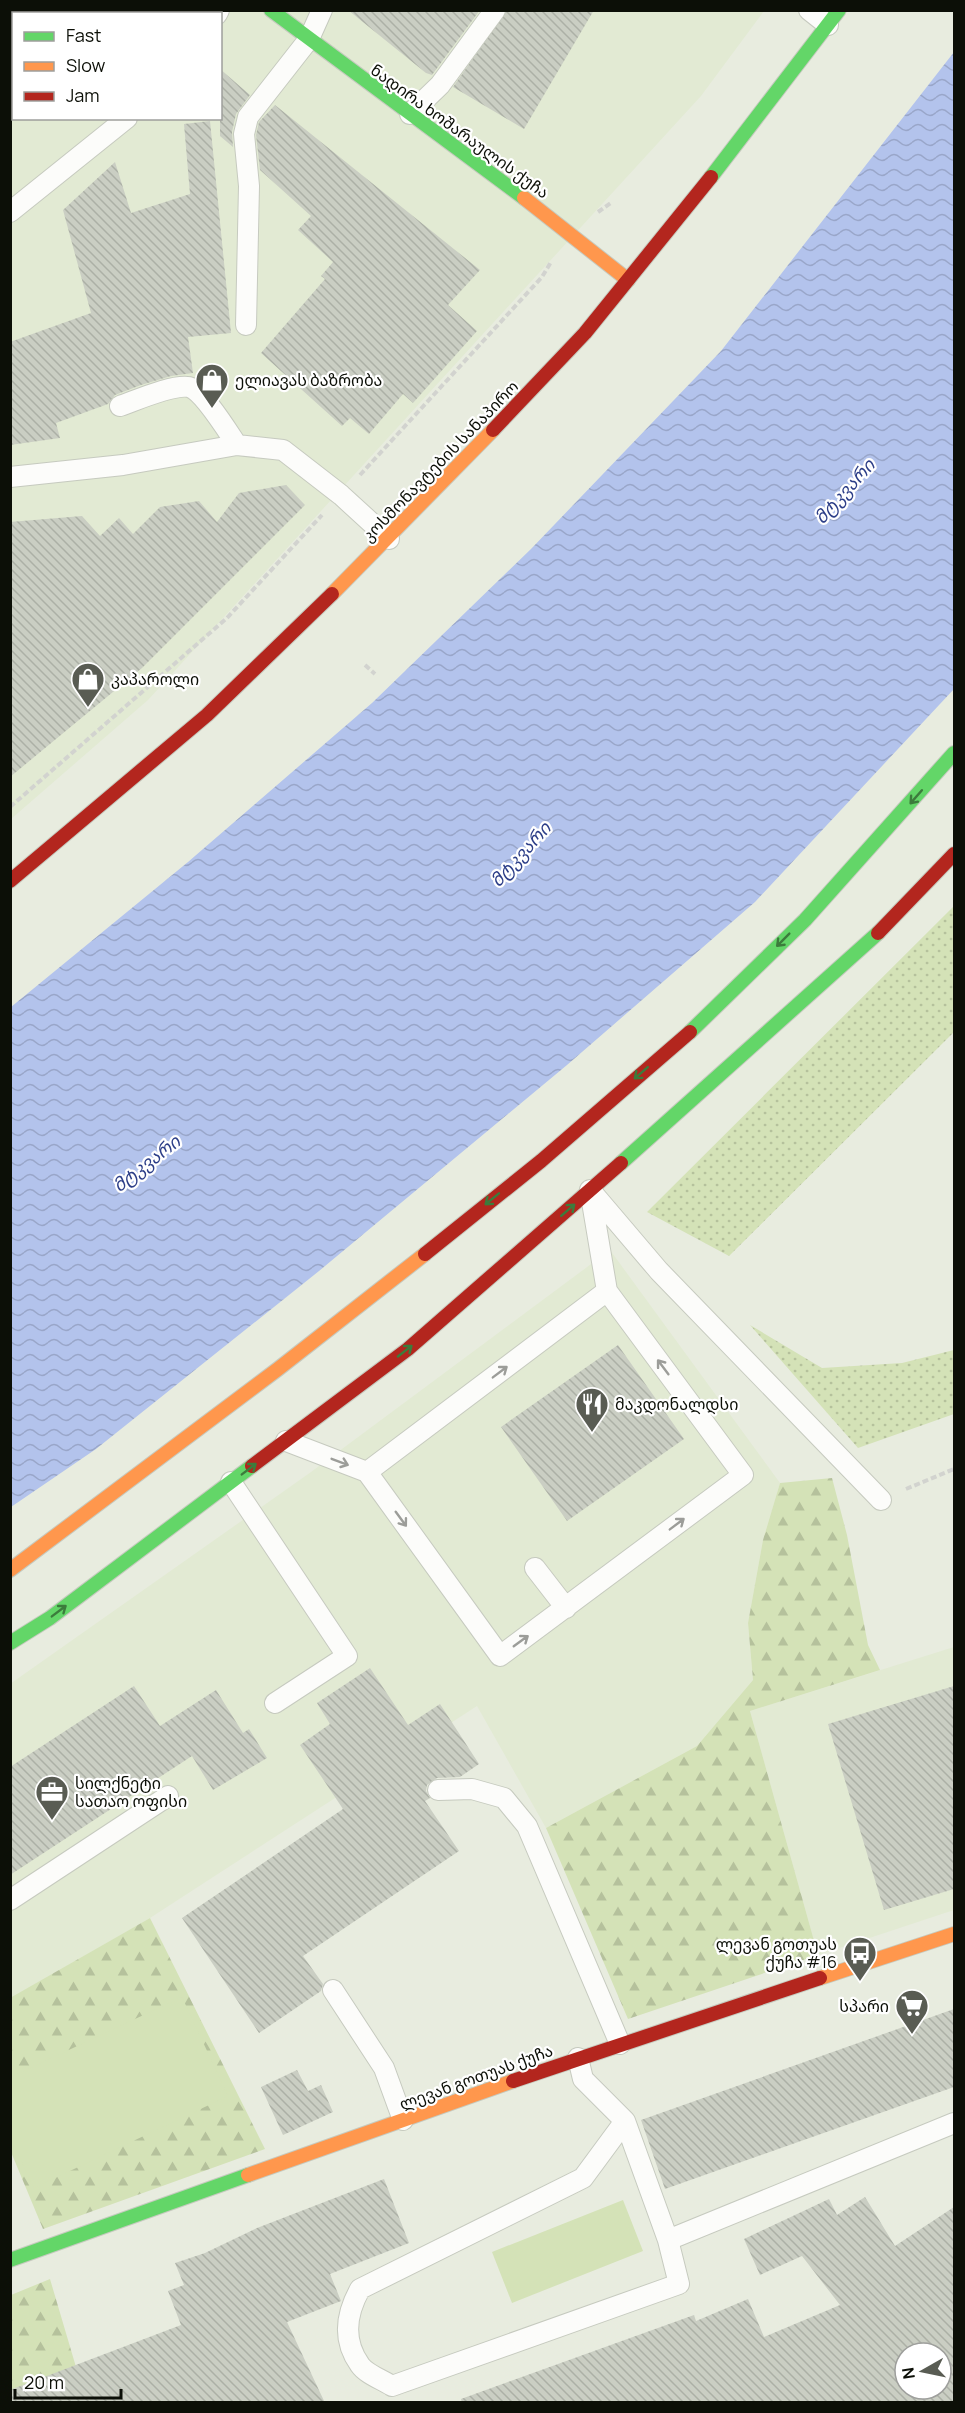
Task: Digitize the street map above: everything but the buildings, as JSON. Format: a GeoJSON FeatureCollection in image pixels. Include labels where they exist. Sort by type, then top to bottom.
{"type":"FeatureCollection","features":[{"type":"Feature","properties":{"kind":"main road","name":"ნადირა ხოშარაულის ქუჩა"},"geometry":{"type":"LineString","coordinates":[[271,10],[553,220],[628,280]]}},
{"type":"Feature","properties":{"kind":"main road","name":"კოსმონავტების სანაპირო"},"geometry":{"type":"LineString","coordinates":[[10,881],[207,715],[389,538],[585,333],[704,187],[833,18]]}},
{"type":"Feature","properties":{"kind":"main road"},"geometry":{"type":"LineString","coordinates":[[10,1570],[310,1346],[565,1140],[711,1013],[839,884],[954,753]]}},
{"type":"Feature","properties":{"kind":"main road"},"geometry":{"type":"LineString","coordinates":[[10,1643],[50,1618],[408,1349],[828,979],[903,910],[954,854]]}},
{"type":"Feature","properties":{"kind":"main road","name":"ლევან გოთუას ქუჩა"},"geometry":{"type":"LineString","coordinates":[[10,2260],[578,2058],[954,1934]]}},
{"type":"Feature","properties":{"kind":"lane"},"geometry":{"type":"LineString","coordinates":[[246,325],[249,186],[244,134],[248,117],[309,39],[322,10]]}},
{"type":"Feature","properties":{"kind":"lane"},"geometry":{"type":"LineString","coordinates":[[410,114],[440,85],[495,10]]}},
{"type":"Feature","properties":{"kind":"lane"},"geometry":{"type":"LineString","coordinates":[[809,10],[833,18]]}},
{"type":"Feature","properties":{"kind":"lane"},"geometry":{"type":"LineString","coordinates":[[10,212],[125,120]]}},
{"type":"Feature","properties":{"kind":"lane"},"geometry":{"type":"LineString","coordinates":[[120,406],[176,388],[189,387],[200,395],[237,445]]}},
{"type":"Feature","properties":{"kind":"lane"},"geometry":{"type":"LineString","coordinates":[[10,477],[123,465],[237,445],[283,450],[341,495],[389,538]]}},
{"type":"Feature","properties":{"kind":"lane"},"geometry":{"type":"LineString","coordinates":[[286,1441],[367,1472],[500,1656],[743,1475],[607,1291],[590,1190]]}},
{"type":"Feature","properties":{"kind":"lane"},"geometry":{"type":"LineString","coordinates":[[590,1190],[659,1271],[881,1500]]}},
{"type":"Feature","properties":{"kind":"lane"},"geometry":{"type":"LineString","coordinates":[[367,1472],[607,1291]]}},
{"type":"Feature","properties":{"kind":"lane"},"geometry":{"type":"LineString","coordinates":[[231,1482],[347,1656],[275,1703]]}},
{"type":"Feature","properties":{"kind":"lane"},"geometry":{"type":"LineString","coordinates":[[535,1568],[566,1608]]}},
{"type":"Feature","properties":{"kind":"lane"},"geometry":{"type":"LineString","coordinates":[[438,1790],[472,1789],[504,1798],[527,1826],[620,2044]]}},
{"type":"Feature","properties":{"kind":"lane"},"geometry":{"type":"LineString","coordinates":[[10,1900],[168,1796]]}},
{"type":"Feature","properties":{"kind":"lane"},"geometry":{"type":"LineString","coordinates":[[333,1990],[384,2068],[403,2120]]}},
{"type":"Feature","properties":{"kind":"lane"},"geometry":{"type":"LineString","coordinates":[[578,2058],[583,2079],[625,2121],[668,2240],[679,2284],[392,2386],[361,2367],[347,2336],[350,2308],[360,2289],[583,2178],[625,2121]]}},
{"type":"Feature","properties":{"kind":"lane"},"geometry":{"type":"LineString","coordinates":[[668,2240],[954,2123]]}},
{"type":"Feature","properties":{"kind":"path"},"geometry":{"type":"LineString","coordinates":[[365,665],[375,674]]}},
{"type":"Feature","properties":{"kind":"path"},"geometry":{"type":"LineString","coordinates":[[881,1500],[954,1469]]}},
{"type":"Feature","properties":{"kind":"shaded area","name":"ელიავას ბაზრობა"},"geometry":{"type":"Polygon","coordinates":[[[11,11],[764,11],[701,96],[148,700],[11,819],[11,11]]]}},
{"type":"Feature","properties":{"kind":"shaded area"},"geometry":{"type":"Polygon","coordinates":[[[610,1250],[780,1483],[763,1540],[748,1623],[753,1680],[697,1746],[546,1828],[477,1706],[150,1918],[11,1998],[10,1684],[311,1472],[610,1250]]]}},
{"type":"Feature","properties":{"kind":"shaded area"},"geometry":{"type":"Polygon","coordinates":[[[954,1647],[954,1910],[818,1955],[750,1711],[954,1647]]]}},
{"type":"Feature","properties":{"kind":"green space"},"geometry":{"type":"Polygon","coordinates":[[[954,906],[954,1032],[729,1256],[647,1212],[954,906]]]}},
{"type":"Feature","properties":{"kind":"green space"},"geometry":{"type":"Polygon","coordinates":[[[750,1325],[822,1368],[902,1363],[954,1350],[954,1414],[858,1448],[750,1325]]]}},
{"type":"Feature","properties":{"kind":"green space"},"geometry":{"type":"Polygon","coordinates":[[[832,1478],[847,1535],[868,1645],[880,1670],[750,1711],[818,1955],[628,2019],[546,1828],[697,1746],[753,1680],[748,1623],[763,1540],[780,1483],[832,1478]]]}},
{"type":"Feature","properties":{"kind":"green space"},"geometry":{"type":"Polygon","coordinates":[[[150,1918],[265,2149],[43,2229],[11,2152],[10,1998],[150,1918]]]}},
{"type":"Feature","properties":{"kind":"green space"},"geometry":{"type":"Polygon","coordinates":[[[182,1997],[228,2096],[34,2188],[11,2139],[11,2077],[182,1997]]]}},
{"type":"Feature","properties":{"kind":"green space"},"geometry":{"type":"Polygon","coordinates":[[[623,2200],[643,2251],[512,2303],[492,2252],[623,2200]]]}},
{"type":"Feature","properties":{"kind":"green space"},"geometry":{"type":"Polygon","coordinates":[[[50,2279],[84,2394],[11,2402],[11,2295],[50,2279]]]}},
{"type":"Feature","properties":{"kind":"water","name":"მტკვარი"},"geometry":{"type":"Polygon","coordinates":[[[954,52],[954,689],[755,902],[567,1065],[319,1271],[96,1449],[11,1507],[11,1007],[188,862],[372,703],[531,549],[721,351],[954,52]]]}},
{"type":"Feature","properties":{"kind":"traffic: fast"},"geometry":{"type":"LineString","coordinates":[[271,10],[524,198]]}},
{"type":"Feature","properties":{"kind":"traffic: fast"},"geometry":{"type":"LineString","coordinates":[[711,177],[839,10]]}},
{"type":"Feature","properties":{"kind":"traffic: fast"},"geometry":{"type":"LineString","coordinates":[[690,1032],[805,920],[954,753]]}},
{"type":"Feature","properties":{"kind":"traffic: fast"},"geometry":{"type":"LineString","coordinates":[[621,1163],[878,933]]}},
{"type":"Feature","properties":{"kind":"traffic: fast"},"geometry":{"type":"LineString","coordinates":[[10,1643],[50,1618],[252,1466]]}},
{"type":"Feature","properties":{"kind":"traffic: fast"},"geometry":{"type":"LineString","coordinates":[[10,2260],[248,2175]]}},
{"type":"Feature","properties":{"kind":"traffic: slow"},"geometry":{"type":"LineString","coordinates":[[524,198],[628,280]]}},
{"type":"Feature","properties":{"kind":"traffic: slow"},"geometry":{"type":"LineString","coordinates":[[332,594],[493,430]]}},
{"type":"Feature","properties":{"kind":"traffic: slow"},"geometry":{"type":"LineString","coordinates":[[10,1570],[278,1369],[425,1254]]}},
{"type":"Feature","properties":{"kind":"traffic: slow"},"geometry":{"type":"LineString","coordinates":[[820,1978],[954,1934]]}},
{"type":"Feature","properties":{"kind":"traffic: slow"},"geometry":{"type":"LineString","coordinates":[[248,2175],[513,2081]]}},
{"type":"Feature","properties":{"kind":"traffic: jam"},"geometry":{"type":"LineString","coordinates":[[493,430],[585,333],[711,177]]}},
{"type":"Feature","properties":{"kind":"traffic: jam"},"geometry":{"type":"LineString","coordinates":[[10,881],[207,715],[332,594]]}},
{"type":"Feature","properties":{"kind":"traffic: jam"},"geometry":{"type":"LineString","coordinates":[[878,933],[954,854]]}},
{"type":"Feature","properties":{"kind":"traffic: jam"},"geometry":{"type":"LineString","coordinates":[[425,1254],[541,1161],[690,1032]]}},
{"type":"Feature","properties":{"kind":"traffic: jam"},"geometry":{"type":"LineString","coordinates":[[252,1466],[408,1349],[621,1163]]}},
{"type":"Feature","properties":{"kind":"traffic: jam"},"geometry":{"type":"LineString","coordinates":[[513,2081],[820,1978]]}},
{"type":"Feature","properties":{"kind":"place","name":"ელიავას ბაზრობა"},"geometry":{"type":"Point","coordinates":[212,409]}},
{"type":"Feature","properties":{"kind":"place","name":"კაპაროლი"},"geometry":{"type":"Point","coordinates":[88,708]}},
{"type":"Feature","properties":{"kind":"place","name":"მაკდონალდსი"},"geometry":{"type":"Point","coordinates":[592,1433]}},
{"type":"Feature","properties":{"kind":"place","name":"სილქნეტი სათაო ოფისი"},"geometry":{"type":"Point","coordinates":[52,1821]}},
{"type":"Feature","properties":{"kind":"place","name":"ლევან გოთუას ქუჩა #16"},"geometry":{"type":"Point","coordinates":[860,1982]}},
{"type":"Feature","properties":{"kind":"place","name":"სპარი"},"geometry":{"type":"Point","coordinates":[912,2035]}}]}
